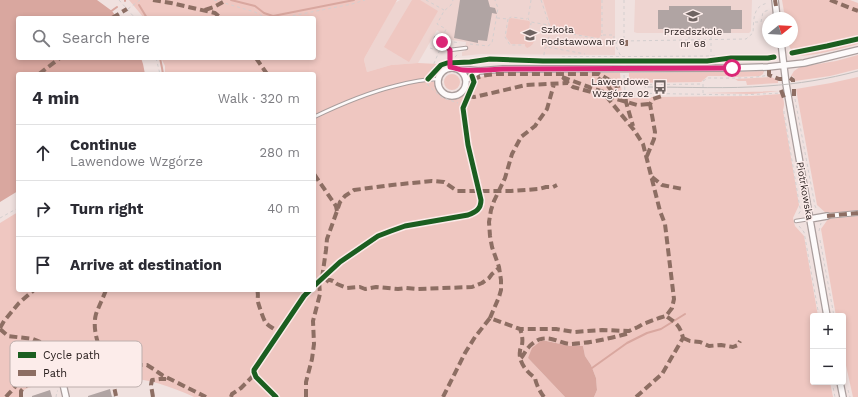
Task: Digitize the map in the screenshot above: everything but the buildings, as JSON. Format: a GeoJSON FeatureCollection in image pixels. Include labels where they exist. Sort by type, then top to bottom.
{"type":"FeatureCollection","features":[{"type":"Feature","properties":{"kind":"street"},"geometry":{"type":"LineString","coordinates":[[775,0],[776,12]]}},
{"type":"Feature","properties":{"kind":"street","name":"Piotrkowska"},"geometry":{"type":"LineString","coordinates":[[782,48],[788,104],[826,313]]}},
{"type":"Feature","properties":{"kind":"street"},"geometry":{"type":"LineString","coordinates":[[461,70],[732,68],[784,66],[804,63],[858,50]]}},
{"type":"Feature","properties":{"kind":"street"},"geometry":{"type":"LineString","coordinates":[[452,64],[461,70],[465,74],[466,80],[464,90],[456,96],[446,95],[438,84],[438,79],[442,71],[452,64]]}},
{"type":"Feature","properties":{"kind":"street"},"geometry":{"type":"LineString","coordinates":[[466,80],[480,71]]}},
{"type":"Feature","properties":{"kind":"street"},"geometry":{"type":"LineString","coordinates":[[810,219],[858,213]]}},
{"type":"Feature","properties":{"kind":"street"},"geometry":{"type":"LineString","coordinates":[[840,385],[842,397]]}},
{"type":"Feature","properties":{"kind":"street"},"geometry":{"type":"LineString","coordinates":[[64,387],[66,397]]}},
{"type":"Feature","properties":{"kind":"lane"},"geometry":{"type":"LineString","coordinates":[[436,38],[444,43],[450,50],[452,64]]}},
{"type":"Feature","properties":{"kind":"lane"},"geometry":{"type":"LineString","coordinates":[[450,50],[466,48]]}},
{"type":"Feature","properties":{"kind":"lane"},"geometry":{"type":"LineString","coordinates":[[316,116],[365,95],[399,85],[428,79],[438,79]]}},
{"type":"Feature","properties":{"kind":"lane"},"geometry":{"type":"LineString","coordinates":[[797,220],[810,219]]}},
{"type":"Feature","properties":{"kind":"path"},"geometry":{"type":"LineString","coordinates":[[119,0],[133,16]]}},
{"type":"Feature","properties":{"kind":"path"},"geometry":{"type":"LineString","coordinates":[[128,9],[140,0]]}},
{"type":"Feature","properties":{"kind":"path"},"geometry":{"type":"LineString","coordinates":[[214,0],[255,12],[262,16]]}},
{"type":"Feature","properties":{"kind":"path"},"geometry":{"type":"LineString","coordinates":[[291,16],[365,0]]}},
{"type":"Feature","properties":{"kind":"path"},"geometry":{"type":"LineString","coordinates":[[426,0],[444,11]]}},
{"type":"Feature","properties":{"kind":"path"},"geometry":{"type":"LineString","coordinates":[[453,0],[451,5],[444,11],[437,24],[446,29],[444,34],[446,40],[462,44]]}},
{"type":"Feature","properties":{"kind":"path"},"geometry":{"type":"LineString","coordinates":[[466,44],[488,46],[492,42],[498,8],[495,0]]}},
{"type":"Feature","properties":{"kind":"path"},"geometry":{"type":"LineString","coordinates":[[528,19],[530,0]]}},
{"type":"Feature","properties":{"kind":"path"},"geometry":{"type":"LineString","coordinates":[[542,0],[550,30],[543,61]]}},
{"type":"Feature","properties":{"kind":"path"},"geometry":{"type":"LineString","coordinates":[[602,0],[602,35]]}},
{"type":"Feature","properties":{"kind":"path"},"geometry":{"type":"LineString","coordinates":[[624,0],[624,41]]}},
{"type":"Feature","properties":{"kind":"path"},"geometry":{"type":"LineString","coordinates":[[616,41],[746,39],[753,33],[757,8],[768,3]]}},
{"type":"Feature","properties":{"kind":"path"},"geometry":{"type":"LineString","coordinates":[[754,22],[761,22],[763,12],[769,10]]}},
{"type":"Feature","properties":{"kind":"path"},"geometry":{"type":"LineString","coordinates":[[496,18],[508,19],[511,17],[528,19],[531,22],[549,26]]}},
{"type":"Feature","properties":{"kind":"path"},"geometry":{"type":"LineString","coordinates":[[508,19],[505,37],[510,44],[524,45]]}},
{"type":"Feature","properties":{"kind":"path"},"geometry":{"type":"LineString","coordinates":[[529,37],[531,22]]}},
{"type":"Feature","properties":{"kind":"path"},"geometry":{"type":"LineString","coordinates":[[550,30],[599,39],[602,35],[614,35],[614,40],[616,41],[617,49],[621,58]]}},
{"type":"Feature","properties":{"kind":"path"},"geometry":{"type":"LineString","coordinates":[[689,31],[689,45]]}},
{"type":"Feature","properties":{"kind":"path"},"geometry":{"type":"LineString","coordinates":[[711,31],[711,56]]}},
{"type":"Feature","properties":{"kind":"path"},"geometry":{"type":"LineString","coordinates":[[430,48],[433,49],[437,44],[442,47],[426,83],[441,97],[458,103]]}},
{"type":"Feature","properties":{"kind":"path"},"geometry":{"type":"LineString","coordinates":[[547,47],[585,54]]}},
{"type":"Feature","properties":{"kind":"path"},"geometry":{"type":"LineString","coordinates":[[428,79],[441,65],[452,64],[459,54]]}},
{"type":"Feature","properties":{"kind":"path"},"geometry":{"type":"LineString","coordinates":[[560,61],[560,57],[621,58],[716,56],[720,59]]}},
{"type":"Feature","properties":{"kind":"path"},"geometry":{"type":"LineString","coordinates":[[156,60],[160,72]]}},
{"type":"Feature","properties":{"kind":"path"},"geometry":{"type":"LineString","coordinates":[[624,75],[625,93],[634,94],[741,95],[782,92]]}},
{"type":"Feature","properties":{"kind":"path"},"geometry":{"type":"LineString","coordinates":[[703,94],[703,82],[708,78],[747,78],[769,75]]}},
{"type":"Feature","properties":{"kind":"path"},"geometry":{"type":"LineString","coordinates":[[634,94],[634,97],[646,97],[646,84]]}},
{"type":"Feature","properties":{"kind":"path"},"geometry":{"type":"LineString","coordinates":[[624,85],[703,84]]}},
{"type":"Feature","properties":{"kind":"path"},"geometry":{"type":"LineString","coordinates":[[456,96],[459,106],[463,108]]}},
{"type":"Feature","properties":{"kind":"path"},"geometry":{"type":"LineString","coordinates":[[794,96],[784,112],[801,210],[797,220]]}},
{"type":"Feature","properties":{"kind":"path"},"geometry":{"type":"LineString","coordinates":[[794,96],[798,109],[815,206],[820,212]]}},
{"type":"Feature","properties":{"kind":"path"},"geometry":{"type":"LineString","coordinates":[[0,218],[16,209]]}},
{"type":"Feature","properties":{"kind":"path"},"geometry":{"type":"LineString","coordinates":[[822,221],[818,230],[833,313]]}},
{"type":"Feature","properties":{"kind":"path"},"geometry":{"type":"LineString","coordinates":[[798,225],[804,232],[818,313]]}},
{"type":"Feature","properties":{"kind":"path"},"geometry":{"type":"LineString","coordinates":[[846,379],[847,384]]}},
{"type":"Feature","properties":{"kind":"path"},"geometry":{"type":"LineString","coordinates":[[833,385],[835,397]]}},
{"type":"Feature","properties":{"kind":"path"},"geometry":{"type":"LineString","coordinates":[[56,397],[58,390]]}},
{"type":"Feature","properties":{"kind":"path"},"geometry":{"type":"LineString","coordinates":[[848,390],[850,397]]}},
{"type":"Feature","properties":{"kind":"path"},"geometry":{"type":"LineString","coordinates":[[112,397],[116,397]]}},
{"type":"Feature","properties":{"kind":"shaded area"},"geometry":{"type":"Polygon","coordinates":[[[0,0],[97,0],[112,11],[116,16],[16,16],[16,60],[142,60],[145,72],[16,72],[16,192],[0,202],[0,0]]]}},
{"type":"Feature","properties":{"kind":"shaded area"},"geometry":{"type":"Polygon","coordinates":[[[129,0],[397,0],[365,57],[364,60],[367,72],[391,65],[418,63],[438,64],[428,76],[429,81],[434,82],[440,94],[449,98],[454,98],[460,95],[469,97],[477,82],[475,79],[490,74],[503,73],[620,73],[622,96],[633,96],[633,98],[781,94],[784,102],[783,110],[799,205],[793,218],[795,226],[804,236],[817,313],[810,313],[810,385],[831,385],[833,397],[594,397],[597,390],[596,378],[591,365],[585,356],[583,346],[570,346],[542,340],[528,358],[565,397],[194,397],[154,382],[142,380],[142,341],[10,341],[10,387],[32,387],[22,391],[21,397],[0,397],[0,223],[16,213],[16,292],[316,292],[316,72],[165,72],[165,66],[162,60],[316,60],[316,16],[142,16],[129,0]]]}},
{"type":"Feature","properties":{"kind":"shaded area","name":"Szkoła Podstawowa nr 6"},"geometry":{"type":"Polygon","coordinates":[[[400,0],[615,0],[615,55],[481,54],[462,56],[462,52],[465,51],[466,42],[452,40],[437,30],[418,63],[391,65],[367,72],[364,60],[365,57],[395,3],[400,0]]]}},
{"type":"Feature","properties":{"kind":"shaded area"},"geometry":{"type":"Polygon","coordinates":[[[412,0],[420,0],[438,11],[409,62],[384,47],[412,0]]]}},
{"type":"Feature","properties":{"kind":"shaded area"},"geometry":{"type":"Polygon","coordinates":[[[543,0],[601,0],[601,35],[599,38],[552,30],[543,0]]]}},
{"type":"Feature","properties":{"kind":"shaded area","name":"Przedszkole nr 68"},"geometry":{"type":"Polygon","coordinates":[[[635,0],[752,0],[751,31],[749,33],[637,33],[634,32],[635,0]]]}},
{"type":"Feature","properties":{"kind":"shaded area"},"geometry":{"type":"Polygon","coordinates":[[[782,0],[850,0],[858,3],[858,37],[815,46],[791,49],[790,48],[798,48],[798,12],[784,12],[782,0]]]}},
{"type":"Feature","properties":{"kind":"shaded area"},"geometry":{"type":"Polygon","coordinates":[[[511,18],[530,22],[528,38],[535,39],[533,44],[527,48],[525,44],[511,44],[506,37],[509,19],[511,18]]]}},
{"type":"Feature","properties":{"kind":"shaded area"},"geometry":{"type":"Polygon","coordinates":[[[858,42],[858,44],[826,52],[801,56],[795,55],[834,48],[858,42]]]}},
{"type":"Feature","properties":{"kind":"shaded area"},"geometry":{"type":"Polygon","coordinates":[[[858,55],[858,69],[830,76],[795,81],[794,77],[791,76],[794,71],[800,67],[836,61],[858,55]]]}},
{"type":"Feature","properties":{"kind":"shaded area"},"geometry":{"type":"Polygon","coordinates":[[[764,71],[760,76],[735,77],[737,72],[764,71]]]}},
{"type":"Feature","properties":{"kind":"shaded area"},"geometry":{"type":"Polygon","coordinates":[[[727,72],[729,76],[708,76],[701,82],[629,83],[629,73],[727,72]]]}},
{"type":"Feature","properties":{"kind":"shaded area"},"geometry":{"type":"Polygon","coordinates":[[[449,74],[455,74],[460,79],[458,88],[455,90],[449,90],[444,85],[444,79],[449,74]]]}},
{"type":"Feature","properties":{"kind":"shaded area"},"geometry":{"type":"Polygon","coordinates":[[[771,77],[778,80],[778,83],[747,85],[746,81],[738,81],[735,79],[771,77]]]}},
{"type":"Feature","properties":{"kind":"shaded area"},"geometry":{"type":"Polygon","coordinates":[[[858,77],[858,210],[827,214],[817,205],[796,89],[858,77]]]}},
{"type":"Feature","properties":{"kind":"shaded area"},"geometry":{"type":"Polygon","coordinates":[[[779,91],[752,94],[705,93],[779,91]]]}},
{"type":"Feature","properties":{"kind":"shaded area"},"geometry":{"type":"Polygon","coordinates":[[[858,216],[858,397],[853,397],[846,366],[846,313],[835,313],[821,229],[828,219],[858,216]]]}},
{"type":"Feature","properties":{"kind":"shaded area"},"geometry":{"type":"Polygon","coordinates":[[[542,340],[570,346],[583,346],[585,356],[591,365],[596,378],[597,390],[594,397],[565,397],[528,358],[532,348],[542,340]]]}},
{"type":"Feature","properties":{"kind":"waterway"},"geometry":{"type":"LineString","coordinates":[[231,0],[255,6],[264,13],[273,16],[354,0]]}},
{"type":"Feature","properties":{"kind":"waterway"},"geometry":{"type":"LineString","coordinates":[[139,5],[146,16]]}},
{"type":"Feature","properties":{"kind":"waterway"},"geometry":{"type":"LineString","coordinates":[[110,12],[117,7]]}},
{"type":"Feature","properties":{"kind":"waterway"},"geometry":{"type":"LineString","coordinates":[[160,60],[163,72]]}},
{"type":"Feature","properties":{"kind":"waterway"},"geometry":{"type":"LineString","coordinates":[[592,368],[627,343],[647,333],[661,329],[685,314]]}},
{"type":"Feature","properties":{"kind":"tram line"},"geometry":{"type":"LineString","coordinates":[[648,87],[723,88],[767,86],[813,81],[858,71]]}},
{"type":"Feature","properties":{"kind":"marked path"},"geometry":{"type":"LineString","coordinates":[[153,0],[215,13],[219,16]]}},
{"type":"Feature","properties":{"kind":"marked path"},"geometry":{"type":"LineString","coordinates":[[775,0],[776,6]]}},
{"type":"Feature","properties":{"kind":"marked path"},"geometry":{"type":"LineString","coordinates":[[830,0],[858,11]]}},
{"type":"Feature","properties":{"kind":"marked path"},"geometry":{"type":"LineString","coordinates":[[205,10],[223,2]]}},
{"type":"Feature","properties":{"kind":"marked path"},"geometry":{"type":"LineString","coordinates":[[115,16],[127,9]]}},
{"type":"Feature","properties":{"kind":"marked path"},"geometry":{"type":"LineString","coordinates":[[626,40],[626,46]]}},
{"type":"Feature","properties":{"kind":"marked path"},"geometry":{"type":"LineString","coordinates":[[42,72],[57,60]]}},
{"type":"Feature","properties":{"kind":"marked path"},"geometry":{"type":"LineString","coordinates":[[257,60],[266,72]]}},
{"type":"Feature","properties":{"kind":"marked path"},"geometry":{"type":"LineString","coordinates":[[769,70],[769,75],[782,79]]}},
{"type":"Feature","properties":{"kind":"marked path"},"geometry":{"type":"LineString","coordinates":[[544,397],[538,388],[535,378],[526,370],[520,359],[520,350],[522,345],[522,335],[520,329],[556,329],[574,332],[602,330],[629,331],[643,324],[666,316],[672,308],[674,299],[665,224],[660,211],[643,144],[634,130],[606,96],[573,87],[559,73]]}},
{"type":"Feature","properties":{"kind":"marked path"},"geometry":{"type":"LineString","coordinates":[[473,80],[481,76],[496,74],[599,74],[611,81],[616,86],[624,85]]}},
{"type":"Feature","properties":{"kind":"marked path"},"geometry":{"type":"LineString","coordinates":[[562,77],[610,94],[625,93],[633,126]]}},
{"type":"Feature","properties":{"kind":"marked path"},"geometry":{"type":"LineString","coordinates":[[598,78],[608,86],[614,94]]}},
{"type":"Feature","properties":{"kind":"marked path"},"geometry":{"type":"LineString","coordinates":[[790,78],[793,82]]}},
{"type":"Feature","properties":{"kind":"marked path"},"geometry":{"type":"LineString","coordinates":[[468,96],[474,97],[526,85],[568,83]]}},
{"type":"Feature","properties":{"kind":"marked path"},"geometry":{"type":"LineString","coordinates":[[490,318],[501,290],[499,267],[490,236],[489,222],[491,210],[505,178],[512,154],[521,137],[535,126],[547,109],[554,84]]}},
{"type":"Feature","properties":{"kind":"marked path"},"geometry":{"type":"LineString","coordinates":[[794,89],[794,96]]}},
{"type":"Feature","properties":{"kind":"marked path"},"geometry":{"type":"LineString","coordinates":[[781,90],[784,98]]}},
{"type":"Feature","properties":{"kind":"marked path"},"geometry":{"type":"LineString","coordinates":[[647,156],[654,139],[655,132],[650,104],[653,99],[662,95]]}},
{"type":"Feature","properties":{"kind":"marked path"},"geometry":{"type":"LineString","coordinates":[[606,96],[637,105],[650,104]]}},
{"type":"Feature","properties":{"kind":"marked path"},"geometry":{"type":"LineString","coordinates":[[316,177],[336,206],[337,211]]}},
{"type":"Feature","properties":{"kind":"marked path"},"geometry":{"type":"LineString","coordinates":[[652,177],[662,185],[683,189]]}},
{"type":"Feature","properties":{"kind":"marked path"},"geometry":{"type":"LineString","coordinates":[[322,278],[327,239],[340,202],[345,196],[354,190],[432,181],[444,182],[457,191],[511,191],[539,189],[557,185]]}},
{"type":"Feature","properties":{"kind":"marked path"},"geometry":{"type":"LineString","coordinates":[[827,216],[858,213]]}},
{"type":"Feature","properties":{"kind":"marked path"},"geometry":{"type":"LineString","coordinates":[[326,282],[330,280],[347,288],[360,287],[365,289],[376,287],[398,289],[472,287],[482,283],[499,268]]}},
{"type":"Feature","properties":{"kind":"marked path"},"geometry":{"type":"LineString","coordinates":[[306,397],[306,382],[314,344],[313,321],[320,294],[319,281]]}},
{"type":"Feature","properties":{"kind":"marked path"},"geometry":{"type":"LineString","coordinates":[[0,328],[19,303],[32,292]]}},
{"type":"Feature","properties":{"kind":"marked path"},"geometry":{"type":"LineString","coordinates":[[98,341],[95,328],[96,314],[105,292]]}},
{"type":"Feature","properties":{"kind":"marked path"},"geometry":{"type":"LineString","coordinates":[[258,292],[258,302],[265,322],[279,333]]}},
{"type":"Feature","properties":{"kind":"marked path"},"geometry":{"type":"LineString","coordinates":[[636,397],[662,374],[683,338],[677,325],[666,316]]}},
{"type":"Feature","properties":{"kind":"marked path"},"geometry":{"type":"LineString","coordinates":[[443,397],[465,353],[490,318],[520,329]]}},
{"type":"Feature","properties":{"kind":"marked path"},"geometry":{"type":"LineString","coordinates":[[0,329],[8,336],[38,341]]}},
{"type":"Feature","properties":{"kind":"marked path"},"geometry":{"type":"LineString","coordinates":[[521,358],[529,347],[540,339],[553,339],[571,344],[630,333]]}},
{"type":"Feature","properties":{"kind":"marked path"},"geometry":{"type":"LineString","coordinates":[[683,338],[709,346],[721,345],[733,347],[738,345],[740,341]]}},
{"type":"Feature","properties":{"kind":"marked path"},"geometry":{"type":"LineString","coordinates":[[142,365],[147,365],[162,375],[206,397]]}},
{"type":"Feature","properties":{"kind":"marked path"},"geometry":{"type":"LineString","coordinates":[[231,397],[232,394],[241,388],[254,375]]}},
{"type":"Feature","properties":{"kind":"marked path"},"geometry":{"type":"LineString","coordinates":[[153,397],[151,385],[152,380],[166,379]]}},
{"type":"Feature","properties":{"kind":"marked path"},"geometry":{"type":"LineString","coordinates":[[6,397],[15,387]]}},
{"type":"Feature","properties":{"kind":"marked path"},"geometry":{"type":"LineString","coordinates":[[21,397],[21,391],[25,387]]}},
{"type":"Feature","properties":{"kind":"marked path"},"geometry":{"type":"LineString","coordinates":[[114,387],[116,396]]}},
{"type":"Feature","properties":{"kind":"cycle path"},"geometry":{"type":"LineString","coordinates":[[792,53],[858,39]]}},
{"type":"Feature","properties":{"kind":"cycle path"},"geometry":{"type":"LineString","coordinates":[[428,79],[441,65],[447,63],[490,59],[543,61],[707,61],[731,58],[774,57]]}},
{"type":"Feature","properties":{"kind":"cycle path"},"geometry":{"type":"LineString","coordinates":[[316,284],[340,262],[378,236],[405,226],[468,215],[479,208],[481,200],[468,145],[463,108],[474,82],[472,76]]}},
{"type":"Feature","properties":{"kind":"cycle path"},"geometry":{"type":"LineString","coordinates":[[276,397],[256,377],[254,370],[308,292]]}},
{"type":"Feature","properties":{"kind":"place","name":"Przedszkole nr 68"},"geometry":{"type":"Point","coordinates":[693,16]}},
{"type":"Feature","properties":{"kind":"place","name":"Szkoła Podstawowa nr 6"},"geometry":{"type":"Point","coordinates":[530,35]}},
{"type":"Feature","properties":{"kind":"place","name":"Lawendowe Wzgórze 02"},"geometry":{"type":"Point","coordinates":[660,87]}},
{"type":"Feature","properties":{"kind":"route"},"geometry":{"type":"LineString","coordinates":[[442,42],[450,50],[450,67],[461,70],[732,68]]}}]}
